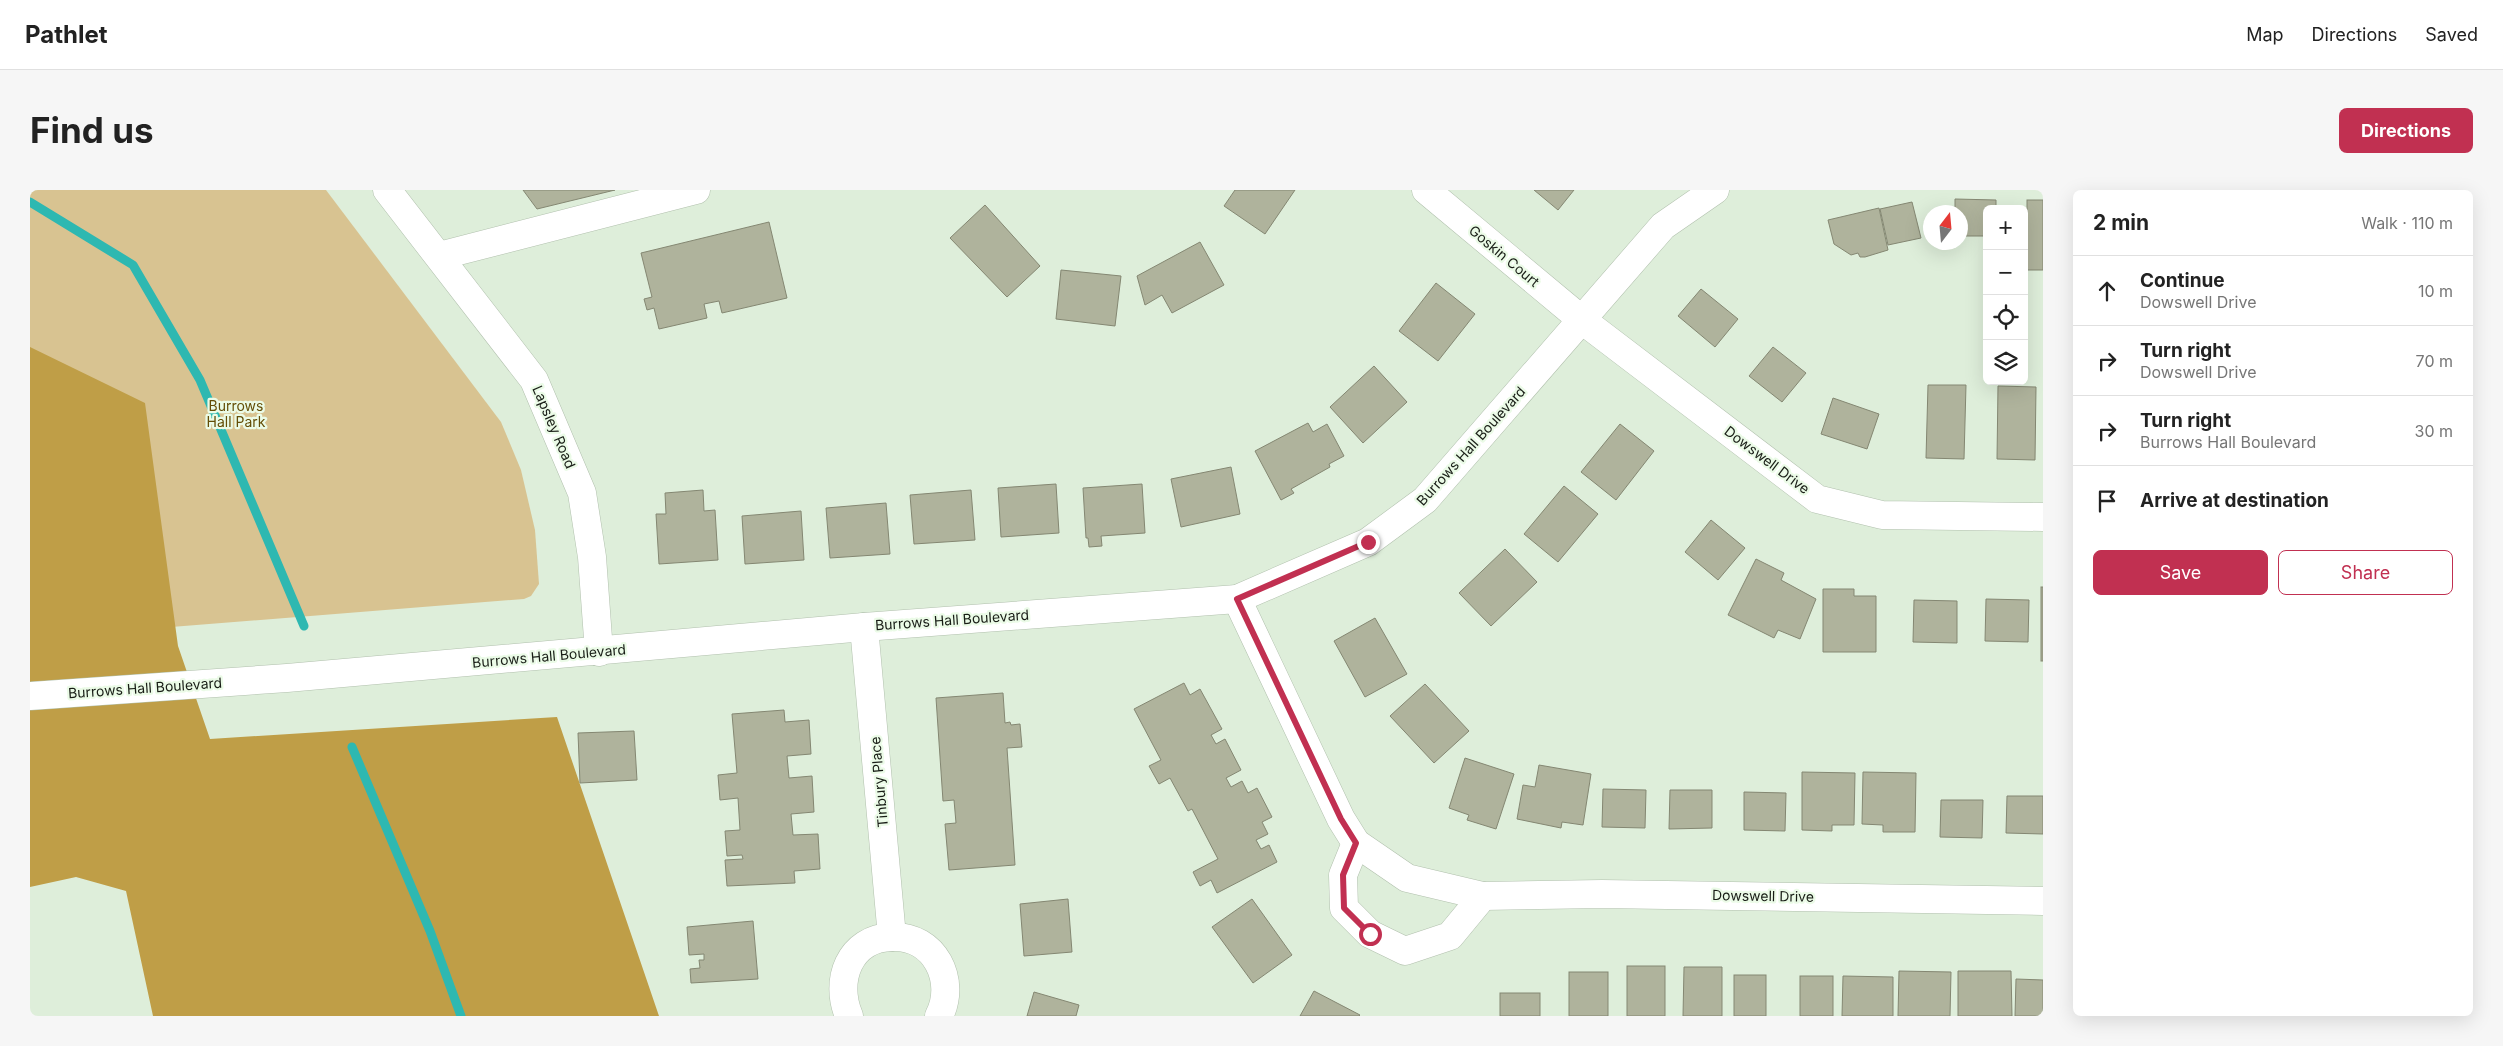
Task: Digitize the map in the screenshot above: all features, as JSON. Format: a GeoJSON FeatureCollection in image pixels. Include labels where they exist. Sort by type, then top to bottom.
{"type":"FeatureCollection","features":[{"type":"Feature","properties":{"kind":"street","name":"Lapsley Road"},"geometry":{"type":"LineString","coordinates":[[387,190],[534,380],[582,493],[592,556],[599,652]]}},
{"type":"Feature","properties":{"kind":"street"},"geometry":{"type":"LineString","coordinates":[[439,256],[696,190]]}},
{"type":"Feature","properties":{"kind":"street","name":"Goskin Court"},"geometry":{"type":"LineString","coordinates":[[1426,190],[1582,320]]}},
{"type":"Feature","properties":{"kind":"street","name":"Burrows Hall Boulevard"},"geometry":{"type":"LineString","coordinates":[[30,696],[599,652],[864,627],[1237,599],[1368,542],[1425,500],[1663,226],[1715,190]]}},
{"type":"Feature","properties":{"kind":"street","name":"Dowswell Drive"},"geometry":{"type":"LineString","coordinates":[[1582,320],[1817,499],[1882,515],[2043,517]]}},
{"type":"Feature","properties":{"kind":"street","name":"Dowswell Drive"},"geometry":{"type":"LineString","coordinates":[[1237,599],[1341,819],[1356,843],[1407,878],[1483,896],[1612,894],[2043,901]]}},
{"type":"Feature","properties":{"kind":"street","name":"Tinbury Place"},"geometry":{"type":"LineString","coordinates":[[864,627],[892,937]]}},
{"type":"Feature","properties":{"kind":"street"},"geometry":{"type":"LineString","coordinates":[[1356,843],[1343,875],[1344,908],[1370,934],[1405,950],[1450,936],[1483,896]]}},
{"type":"Feature","properties":{"kind":"street"},"geometry":{"type":"LineString","coordinates":[[849,1016],[842,1001],[842,982],[848,965],[859,950],[874,941],[892,937],[916,942],[936,958],[944,972],[947,989],[945,1006],[939,1016]]}},
{"type":"Feature","properties":{"kind":"green space","name":"Burrows Hall Park"},"geometry":{"type":"Polygon","coordinates":[[[30,190],[326,190],[501,422],[521,470],[535,530],[539,584],[531,596],[524,599],[96,633],[30,543],[30,190]]]}},
{"type":"Feature","properties":{"kind":"shaded area"},"geometry":{"type":"Polygon","coordinates":[[[30,347],[145,403],[178,646],[210,739],[557,717],[659,1016],[153,1016],[126,891],[76,877],[30,887],[30,347]]]}},
{"type":"Feature","properties":{"kind":"building"},"geometry":{"type":"Polygon","coordinates":[[[523,190],[615,190],[537,209],[523,190]]]}},
{"type":"Feature","properties":{"kind":"building"},"geometry":{"type":"Polygon","coordinates":[[[1235,190],[1295,190],[1265,234],[1224,206],[1235,190]]]}},
{"type":"Feature","properties":{"kind":"building"},"geometry":{"type":"Polygon","coordinates":[[[1534,190],[1574,190],[1558,210],[1534,190]]]}},
{"type":"Feature","properties":{"kind":"building"},"geometry":{"type":"Polygon","coordinates":[[[1955,199],[1996,200],[1996,205],[1983,205],[1983,236],[1968,236],[1968,205],[1955,205],[1955,199]]]}},
{"type":"Feature","properties":{"kind":"building"},"geometry":{"type":"Polygon","coordinates":[[[2027,200],[2043,200],[2043,270],[2028,270],[2027,200]]]}},
{"type":"Feature","properties":{"kind":"building"},"geometry":{"type":"Polygon","coordinates":[[[1912,202],[1921,238],[1888,245],[1880,209],[1912,202]]]}},
{"type":"Feature","properties":{"kind":"building"},"geometry":{"type":"Polygon","coordinates":[[[985,205],[1040,266],[1007,297],[950,238],[985,205]]]}},
{"type":"Feature","properties":{"kind":"building"},"geometry":{"type":"Polygon","coordinates":[[[1879,208],[1888,250],[1860,257],[1858,253],[1851,255],[1834,244],[1828,220],[1879,208]]]}},
{"type":"Feature","properties":{"kind":"building"},"geometry":{"type":"Polygon","coordinates":[[[769,222],[787,298],[722,313],[719,301],[704,304],[707,318],[659,329],[654,308],[647,310],[644,299],[652,297],[641,253],[769,222]]]}},
{"type":"Feature","properties":{"kind":"building"},"geometry":{"type":"Polygon","coordinates":[[[1200,242],[1224,285],[1172,313],[1162,295],[1145,305],[1137,276],[1200,242]]]}},
{"type":"Feature","properties":{"kind":"building"},"geometry":{"type":"Polygon","coordinates":[[[1061,270],[1121,276],[1115,326],[1056,319],[1061,270]]]}},
{"type":"Feature","properties":{"kind":"building"},"geometry":{"type":"Polygon","coordinates":[[[1436,283],[1475,314],[1438,361],[1399,331],[1436,283]]]}},
{"type":"Feature","properties":{"kind":"building"},"geometry":{"type":"Polygon","coordinates":[[[1701,289],[1738,319],[1715,347],[1678,316],[1701,289]]]}},
{"type":"Feature","properties":{"kind":"building"},"geometry":{"type":"Polygon","coordinates":[[[1773,347],[1806,373],[1782,402],[1749,376],[1773,347]]]}},
{"type":"Feature","properties":{"kind":"building"},"geometry":{"type":"Polygon","coordinates":[[[1374,366],[1407,402],[1363,443],[1330,407],[1374,366]]]}},
{"type":"Feature","properties":{"kind":"building"},"geometry":{"type":"Polygon","coordinates":[[[1928,385],[1966,385],[1964,459],[1926,458],[1928,385]]]}},
{"type":"Feature","properties":{"kind":"building"},"geometry":{"type":"Polygon","coordinates":[[[1998,386],[2036,387],[2035,460],[1997,459],[1998,386]]]}},
{"type":"Feature","properties":{"kind":"building"},"geometry":{"type":"Polygon","coordinates":[[[1833,398],[1879,414],[1867,449],[1821,434],[1833,398]]]}},
{"type":"Feature","properties":{"kind":"building"},"geometry":{"type":"Polygon","coordinates":[[[1308,423],[1313,432],[1327,424],[1344,456],[1329,464],[1330,467],[1291,489],[1294,493],[1281,500],[1255,451],[1308,423]]]}},
{"type":"Feature","properties":{"kind":"building"},"geometry":{"type":"Polygon","coordinates":[[[1620,424],[1654,451],[1616,500],[1581,472],[1620,424]]]}},
{"type":"Feature","properties":{"kind":"building"},"geometry":{"type":"Polygon","coordinates":[[[1231,467],[1240,514],[1181,527],[1171,479],[1231,467]]]}},
{"type":"Feature","properties":{"kind":"building"},"geometry":{"type":"Polygon","coordinates":[[[1056,484],[1059,533],[1001,537],[998,488],[1056,484]]]}},
{"type":"Feature","properties":{"kind":"building"},"geometry":{"type":"Polygon","coordinates":[[[1142,484],[1145,533],[1101,536],[1102,546],[1089,547],[1088,538],[1086,538],[1083,488],[1142,484]]]}},
{"type":"Feature","properties":{"kind":"building"},"geometry":{"type":"Polygon","coordinates":[[[1564,486],[1598,514],[1558,562],[1524,534],[1564,486]]]}},
{"type":"Feature","properties":{"kind":"building"},"geometry":{"type":"Polygon","coordinates":[[[703,490],[704,511],[715,510],[718,560],[659,564],[656,514],[666,514],[665,493],[703,490]]]}},
{"type":"Feature","properties":{"kind":"building"},"geometry":{"type":"Polygon","coordinates":[[[971,490],[975,540],[914,544],[910,495],[971,490]]]}},
{"type":"Feature","properties":{"kind":"building"},"geometry":{"type":"Polygon","coordinates":[[[886,503],[890,554],[830,558],[826,508],[886,503]]]}},
{"type":"Feature","properties":{"kind":"building"},"geometry":{"type":"Polygon","coordinates":[[[801,511],[804,560],[745,564],[742,516],[801,511]]]}},
{"type":"Feature","properties":{"kind":"building"},"geometry":{"type":"Polygon","coordinates":[[[1711,520],[1745,548],[1718,580],[1685,552],[1711,520]]]}},
{"type":"Feature","properties":{"kind":"building"},"geometry":{"type":"Polygon","coordinates":[[[1505,549],[1537,582],[1491,626],[1459,593],[1505,549]]]}},
{"type":"Feature","properties":{"kind":"building"},"geometry":{"type":"Polygon","coordinates":[[[1756,559],[1784,573],[1781,580],[1816,599],[1800,639],[1778,630],[1774,638],[1728,615],[1756,559]]]}},
{"type":"Feature","properties":{"kind":"building"},"geometry":{"type":"Polygon","coordinates":[[[2041,587],[2043,587],[2043,661],[2041,661],[2041,587]]]}},
{"type":"Feature","properties":{"kind":"building"},"geometry":{"type":"Polygon","coordinates":[[[1823,589],[1854,589],[1854,596],[1876,596],[1876,652],[1823,652],[1823,589]]]}},
{"type":"Feature","properties":{"kind":"building"},"geometry":{"type":"Polygon","coordinates":[[[1986,599],[2029,600],[2028,642],[1985,641],[1986,599]]]}},
{"type":"Feature","properties":{"kind":"building"},"geometry":{"type":"Polygon","coordinates":[[[1914,600],[1957,601],[1957,643],[1913,642],[1914,600]]]}},
{"type":"Feature","properties":{"kind":"building"},"geometry":{"type":"Polygon","coordinates":[[[1375,618],[1407,674],[1365,697],[1334,641],[1375,618]]]}},
{"type":"Feature","properties":{"kind":"building"},"geometry":{"type":"Polygon","coordinates":[[[1184,683],[1190,695],[1200,689],[1222,729],[1211,735],[1216,744],[1225,739],[1241,770],[1226,778],[1231,787],[1242,781],[1248,793],[1257,788],[1272,817],[1262,822],[1268,834],[1256,840],[1261,849],[1269,845],[1277,862],[1217,893],[1211,880],[1200,886],[1193,872],[1218,859],[1192,809],[1188,811],[1170,778],[1159,784],[1149,766],[1161,760],[1134,709],[1184,683]]]}},
{"type":"Feature","properties":{"kind":"building"},"geometry":{"type":"Polygon","coordinates":[[[1425,684],[1469,731],[1434,763],[1390,716],[1425,684]]]}},
{"type":"Feature","properties":{"kind":"building"},"geometry":{"type":"Polygon","coordinates":[[[1003,693],[1005,723],[1010,722],[1011,725],[1020,724],[1022,747],[1007,748],[1015,865],[949,870],[945,824],[956,823],[954,800],[943,801],[936,698],[1003,693]]]}},
{"type":"Feature","properties":{"kind":"building"},"geometry":{"type":"Polygon","coordinates":[[[784,710],[785,722],[809,720],[811,754],[787,756],[789,778],[812,776],[814,812],[791,814],[793,835],[818,834],[820,869],[794,871],[795,883],[727,886],[725,860],[743,859],[742,855],[727,856],[725,831],[740,830],[738,798],[720,800],[718,775],[737,773],[732,714],[784,710]]]}},
{"type":"Feature","properties":{"kind":"building"},"geometry":{"type":"Polygon","coordinates":[[[634,731],[637,780],[580,783],[578,733],[634,731]]]}},
{"type":"Feature","properties":{"kind":"building"},"geometry":{"type":"Polygon","coordinates":[[[1465,758],[1514,774],[1496,829],[1467,820],[1469,815],[1449,808],[1465,758]]]}},
{"type":"Feature","properties":{"kind":"building"},"geometry":{"type":"Polygon","coordinates":[[[1539,765],[1591,774],[1583,825],[1562,822],[1561,828],[1517,819],[1523,785],[1535,787],[1539,765]]]}},
{"type":"Feature","properties":{"kind":"building"},"geometry":{"type":"Polygon","coordinates":[[[1802,772],[1855,773],[1854,825],[1832,825],[1832,831],[1802,830],[1802,772]]]}},
{"type":"Feature","properties":{"kind":"building"},"geometry":{"type":"Polygon","coordinates":[[[1863,772],[1916,773],[1915,832],[1883,832],[1883,825],[1862,824],[1863,772]]]}},
{"type":"Feature","properties":{"kind":"building"},"geometry":{"type":"Polygon","coordinates":[[[1603,789],[1646,790],[1645,828],[1602,827],[1603,789]]]}},
{"type":"Feature","properties":{"kind":"building"},"geometry":{"type":"Polygon","coordinates":[[[1670,790],[1712,790],[1712,828],[1669,829],[1670,790]]]}},
{"type":"Feature","properties":{"kind":"building"},"geometry":{"type":"Polygon","coordinates":[[[1744,792],[1786,793],[1785,831],[1744,830],[1744,792]]]}},
{"type":"Feature","properties":{"kind":"building"},"geometry":{"type":"Polygon","coordinates":[[[2007,796],[2043,796],[2043,834],[2006,833],[2007,796]]]}},
{"type":"Feature","properties":{"kind":"building"},"geometry":{"type":"Polygon","coordinates":[[[1941,800],[1983,800],[1982,838],[1940,837],[1941,800]]]}},
{"type":"Feature","properties":{"kind":"building"},"geometry":{"type":"Polygon","coordinates":[[[1068,899],[1072,952],[1024,956],[1020,904],[1068,899]]]}},
{"type":"Feature","properties":{"kind":"building"},"geometry":{"type":"Polygon","coordinates":[[[1252,899],[1292,955],[1253,983],[1212,927],[1252,899]]]}},
{"type":"Feature","properties":{"kind":"building"},"geometry":{"type":"Polygon","coordinates":[[[753,921],[758,979],[691,983],[690,969],[700,968],[699,960],[704,960],[704,954],[689,955],[687,927],[753,921]]]}},
{"type":"Feature","properties":{"kind":"building"},"geometry":{"type":"Polygon","coordinates":[[[1627,966],[1665,966],[1665,1016],[1627,1016],[1627,966]]]}},
{"type":"Feature","properties":{"kind":"building"},"geometry":{"type":"Polygon","coordinates":[[[1684,967],[1722,967],[1722,1016],[1683,1016],[1684,967]]]}},
{"type":"Feature","properties":{"kind":"building"},"geometry":{"type":"Polygon","coordinates":[[[1899,971],[1951,972],[1950,1016],[1898,1016],[1899,971]]]}},
{"type":"Feature","properties":{"kind":"building"},"geometry":{"type":"Polygon","coordinates":[[[1958,971],[2011,971],[2012,1016],[1958,1016],[1958,971]]]}},
{"type":"Feature","properties":{"kind":"building"},"geometry":{"type":"Polygon","coordinates":[[[1569,972],[1608,972],[1608,1016],[1569,1016],[1569,972]]]}},
{"type":"Feature","properties":{"kind":"building"},"geometry":{"type":"Polygon","coordinates":[[[1734,975],[1766,975],[1766,1016],[1734,1016],[1734,975]]]}},
{"type":"Feature","properties":{"kind":"building"},"geometry":{"type":"Polygon","coordinates":[[[1800,976],[1833,976],[1833,1016],[1800,1016],[1800,976]]]}},
{"type":"Feature","properties":{"kind":"building"},"geometry":{"type":"Polygon","coordinates":[[[1843,976],[1893,977],[1893,1016],[1842,1016],[1843,976]]]}},
{"type":"Feature","properties":{"kind":"building"},"geometry":{"type":"Polygon","coordinates":[[[2016,979],[2043,980],[2043,1016],[2015,1016],[2016,979]]]}},
{"type":"Feature","properties":{"kind":"building"},"geometry":{"type":"Polygon","coordinates":[[[1314,991],[1360,1015],[1300,1016],[1314,991]]]}},
{"type":"Feature","properties":{"kind":"building"},"geometry":{"type":"Polygon","coordinates":[[[1034,992],[1079,1005],[1076,1016],[1027,1016],[1034,992]]]}},
{"type":"Feature","properties":{"kind":"building"},"geometry":{"type":"Polygon","coordinates":[[[1500,993],[1540,993],[1540,1016],[1500,1016],[1500,993]]]}},
{"type":"Feature","properties":{"kind":"waterway"},"geometry":{"type":"LineString","coordinates":[[30,202],[133,265],[200,380],[304,626]]}},
{"type":"Feature","properties":{"kind":"waterway"},"geometry":{"type":"LineString","coordinates":[[352,747],[430,931],[461,1016]]}},
{"type":"Feature","properties":{"kind":"route"},"geometry":{"type":"LineString","coordinates":[[1368,542],[1237,599],[1341,819],[1356,843],[1343,875],[1344,908],[1370,934]]}}]}
